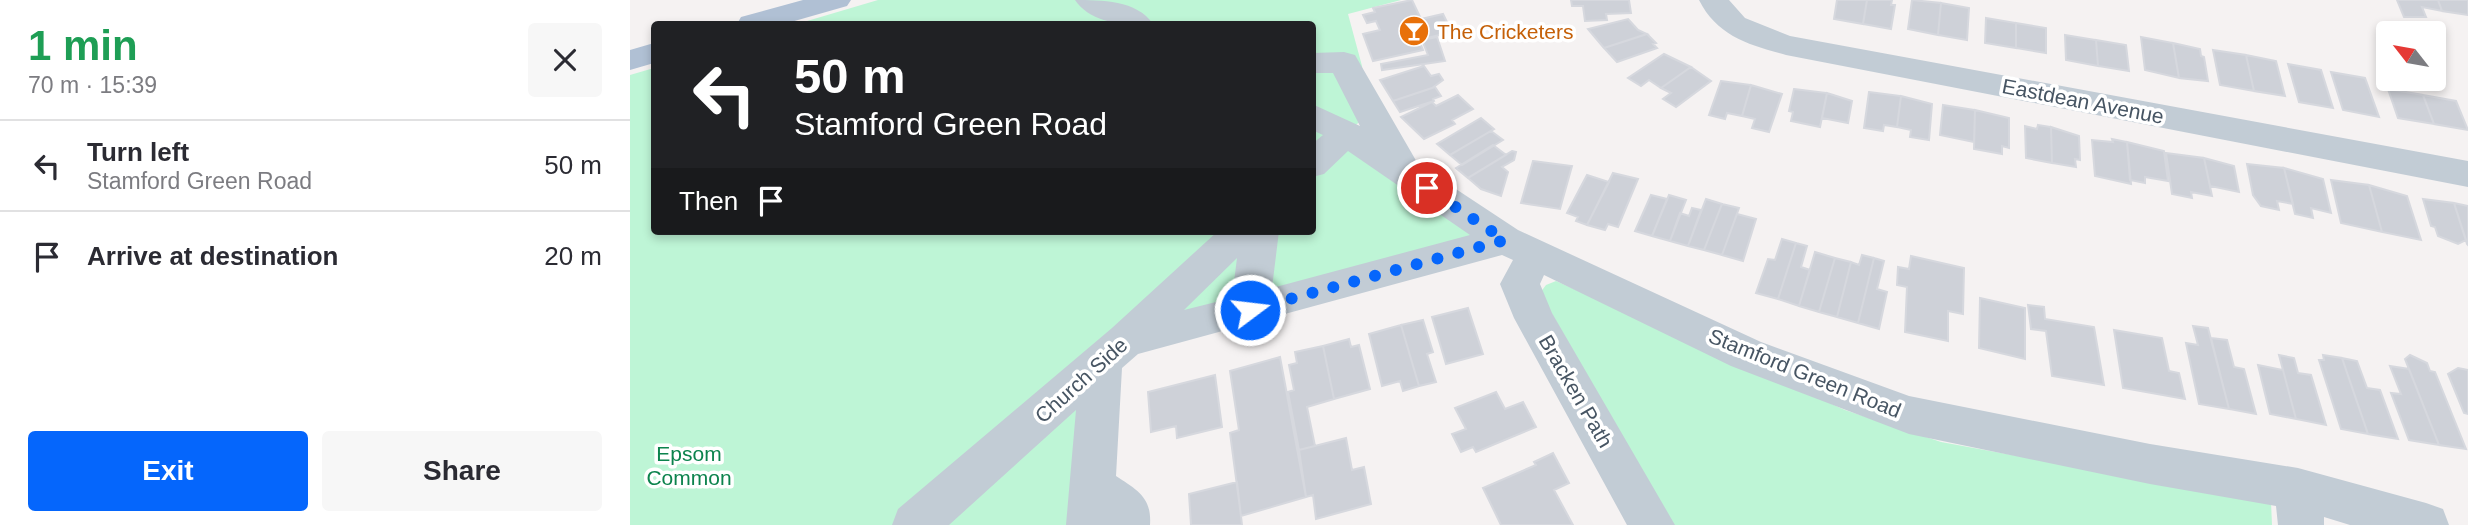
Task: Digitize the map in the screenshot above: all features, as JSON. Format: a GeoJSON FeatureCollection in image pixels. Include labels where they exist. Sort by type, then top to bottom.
{"type":"FeatureCollection","features":[{"type":"Feature","properties":{"kind":"main road"},"geometry":{"type":"LineString","coordinates":[[762,21],[836,0]]}},
{"type":"Feature","properties":{"kind":"main road"},"geometry":{"type":"LineString","coordinates":[[630,60],[651,54]]}},
{"type":"Feature","properties":{"kind":"street"},"geometry":{"type":"LineString","coordinates":[[1090,0],[1132,21]]}},
{"type":"Feature","properties":{"kind":"street","name":"Eastdean Avenue"},"geometry":{"type":"LineString","coordinates":[[1714,0],[1726,21],[1748,34],[1786,45],[2468,174]]}},
{"type":"Feature","properties":{"kind":"street"},"geometry":{"type":"LineString","coordinates":[[1316,63],[1343,62],[1378,128],[1408,175]]}},
{"type":"Feature","properties":{"kind":"street"},"geometry":{"type":"LineString","coordinates":[[1316,155],[1329,124]]}},
{"type":"Feature","properties":{"kind":"street","name":"Stamford Green Road"},"geometry":{"type":"LineString","coordinates":[[1329,124],[1520,247],[1746,354],[1909,415],[2150,464],[2299,507],[2427,525]]}},
{"type":"Feature","properties":{"kind":"street","name":"Church Side"},"geometry":{"type":"LineString","coordinates":[[915,525],[1114,350],[1238,235]]}},
{"type":"Feature","properties":{"kind":"street"},"geometry":{"type":"LineString","coordinates":[[1250,310],[1259,235]]}},
{"type":"Feature","properties":{"kind":"street"},"geometry":{"type":"LineString","coordinates":[[1127,525],[1128,510],[1091,506],[1114,350],[1250,310],[1520,247]]}},
{"type":"Feature","properties":{"kind":"street","name":"Bracken Path"},"geometry":{"type":"LineString","coordinates":[[1520,247],[1520,284],[1534,318],[1652,525]]}},
{"type":"Feature","properties":{"kind":"green space","name":"Epsom Common"},"geometry":{"type":"Polygon","coordinates":[[[878,0],[1401,0],[1348,14],[1362,66],[1367,115],[1347,133],[1486,237],[1118,331],[895,525],[630,525],[630,75],[651,69],[651,235],[1316,235],[1316,21],[807,21],[878,0]]]}},
{"type":"Feature","properties":{"kind":"green space"},"geometry":{"type":"Polygon","coordinates":[[[1556,281],[1845,410],[1941,442],[2271,502],[2272,525],[1673,525],[1540,293],[1546,285],[1556,281]]]}},
{"type":"Feature","properties":{"kind":"green space"},"geometry":{"type":"Polygon","coordinates":[[[1093,392],[1081,525],[943,525],[1093,392]]]}},
{"type":"Feature","properties":{"kind":"building","name":"The Cricketers"},"geometry":{"type":"Polygon","coordinates":[[[1412,0],[1421,19],[1443,14],[1452,32],[1419,40],[1423,50],[1373,61],[1363,34],[1380,30],[1376,21],[1367,23],[1363,15],[1375,12],[1373,8],[1412,0]]]}},
{"type":"Feature","properties":{"kind":"building"},"geometry":{"type":"Polygon","coordinates":[[[1571,0],[1629,0],[1631,13],[1606,14],[1607,20],[1585,21],[1583,6],[1572,6],[1571,0]]]}},
{"type":"Feature","properties":{"kind":"building"},"geometry":{"type":"Polygon","coordinates":[[[1837,0],[1867,0],[1863,24],[1834,19],[1837,0]]]}},
{"type":"Feature","properties":{"kind":"building"},"geometry":{"type":"Polygon","coordinates":[[[1867,0],[1892,0],[1891,5],[1895,5],[1891,29],[1863,24],[1867,0]]]}},
{"type":"Feature","properties":{"kind":"building"},"geometry":{"type":"Polygon","coordinates":[[[1912,0],[1941,3],[1938,35],[1908,29],[1912,0]]]}},
{"type":"Feature","properties":{"kind":"building"},"geometry":{"type":"Polygon","coordinates":[[[2397,0],[2438,0],[2442,11],[2422,7],[2426,17],[2404,17],[2397,0]]]}},
{"type":"Feature","properties":{"kind":"building"},"geometry":{"type":"Polygon","coordinates":[[[2438,0],[2468,0],[2468,15],[2442,11],[2438,0]]]}},
{"type":"Feature","properties":{"kind":"building"},"geometry":{"type":"Polygon","coordinates":[[[1941,3],[1969,8],[1967,40],[1938,35],[1941,3]]]}},
{"type":"Feature","properties":{"kind":"building"},"geometry":{"type":"Polygon","coordinates":[[[1986,18],[2016,23],[2016,48],[1985,43],[1986,18]]]}},
{"type":"Feature","properties":{"kind":"building"},"geometry":{"type":"Polygon","coordinates":[[[1628,19],[1638,30],[1647,34],[1604,48],[1588,29],[1628,19]]]}},
{"type":"Feature","properties":{"kind":"building"},"geometry":{"type":"Polygon","coordinates":[[[2016,23],[2046,28],[2046,53],[2016,48],[2016,23]]]}},
{"type":"Feature","properties":{"kind":"building"},"geometry":{"type":"Polygon","coordinates":[[[1647,34],[1657,48],[1617,62],[1604,48],[1647,34]]]}},
{"type":"Feature","properties":{"kind":"building"},"geometry":{"type":"Polygon","coordinates":[[[2065,35],[2096,40],[2098,66],[2066,60],[2065,35]]]}},
{"type":"Feature","properties":{"kind":"building"},"geometry":{"type":"Polygon","coordinates":[[[1437,37],[1445,61],[1382,70],[1381,64],[1428,55],[1422,40],[1437,37]]]}},
{"type":"Feature","properties":{"kind":"building"},"geometry":{"type":"Polygon","coordinates":[[[2141,37],[2173,43],[2179,78],[2145,70],[2141,37]]]}},
{"type":"Feature","properties":{"kind":"building"},"geometry":{"type":"Polygon","coordinates":[[[2096,40],[2126,45],[2129,71],[2098,66],[2096,40]]]}},
{"type":"Feature","properties":{"kind":"building"},"geometry":{"type":"Polygon","coordinates":[[[2173,43],[2200,49],[2208,81],[2179,78],[2173,43]]]}},
{"type":"Feature","properties":{"kind":"building"},"geometry":{"type":"Polygon","coordinates":[[[2213,50],[2246,55],[2254,91],[2220,85],[2213,50]]]}},
{"type":"Feature","properties":{"kind":"building"},"geometry":{"type":"Polygon","coordinates":[[[1664,54],[1691,67],[1661,88],[1649,80],[1641,86],[1628,78],[1664,54]]]}},
{"type":"Feature","properties":{"kind":"building"},"geometry":{"type":"Polygon","coordinates":[[[2246,55],[2276,61],[2285,96],[2254,91],[2246,55]]]}},
{"type":"Feature","properties":{"kind":"building"},"geometry":{"type":"Polygon","coordinates":[[[2288,64],[2321,70],[2333,108],[2299,102],[2288,64]]]}},
{"type":"Feature","properties":{"kind":"building"},"geometry":{"type":"Polygon","coordinates":[[[1424,66],[1431,76],[1439,74],[1443,80],[1432,88],[1393,101],[1380,80],[1424,66]]]}},
{"type":"Feature","properties":{"kind":"building"},"geometry":{"type":"Polygon","coordinates":[[[1691,67],[1711,81],[1676,107],[1663,99],[1671,93],[1661,88],[1691,67]]]}},
{"type":"Feature","properties":{"kind":"building"},"geometry":{"type":"Polygon","coordinates":[[[2331,72],[2365,78],[2379,117],[2343,110],[2331,72]]]}},
{"type":"Feature","properties":{"kind":"building"},"geometry":{"type":"Polygon","coordinates":[[[1721,81],[1751,85],[1742,116],[1727,113],[1725,119],[1709,115],[1721,81]]]}},
{"type":"Feature","properties":{"kind":"building"},"geometry":{"type":"Polygon","coordinates":[[[1751,85],[1782,94],[1769,132],[1752,128],[1755,119],[1742,116],[1751,85]]]}},
{"type":"Feature","properties":{"kind":"building"},"geometry":{"type":"Polygon","coordinates":[[[1435,87],[1441,96],[1433,99],[1434,101],[1400,112],[1393,101],[1435,87]]]}},
{"type":"Feature","properties":{"kind":"building"},"geometry":{"type":"Polygon","coordinates":[[[1794,89],[1827,93],[1820,127],[1791,121],[1793,112],[1789,111],[1794,89]]]}},
{"type":"Feature","properties":{"kind":"building"},"geometry":{"type":"Polygon","coordinates":[[[2389,91],[2423,95],[2434,124],[2398,118],[2389,91]]]}},
{"type":"Feature","properties":{"kind":"building"},"geometry":{"type":"Polygon","coordinates":[[[1869,92],[1901,96],[1897,127],[1884,125],[1883,131],[1864,128],[1869,92]]]}},
{"type":"Feature","properties":{"kind":"building"},"geometry":{"type":"Polygon","coordinates":[[[1827,93],[1852,101],[1848,123],[1822,118],[1827,93]]]}},
{"type":"Feature","properties":{"kind":"building"},"geometry":{"type":"Polygon","coordinates":[[[1458,95],[1473,109],[1452,120],[1455,124],[1424,139],[1401,117],[1432,102],[1436,106],[1458,95]]]}},
{"type":"Feature","properties":{"kind":"building"},"geometry":{"type":"Polygon","coordinates":[[[2423,95],[2456,101],[2468,130],[2434,124],[2423,95]]]}},
{"type":"Feature","properties":{"kind":"building"},"geometry":{"type":"Polygon","coordinates":[[[1901,96],[1932,104],[1929,140],[1910,137],[1911,130],[1897,127],[1901,96]]]}},
{"type":"Feature","properties":{"kind":"building"},"geometry":{"type":"Polygon","coordinates":[[[1943,105],[1975,110],[1974,142],[1940,135],[1943,105]]]}},
{"type":"Feature","properties":{"kind":"building"},"geometry":{"type":"Polygon","coordinates":[[[1975,110],[2009,118],[2009,148],[2002,146],[2002,154],[1974,149],[1975,110]]]}},
{"type":"Feature","properties":{"kind":"building"},"geometry":{"type":"Polygon","coordinates":[[[1481,118],[1494,129],[1450,155],[1437,144],[1481,118]]]}},
{"type":"Feature","properties":{"kind":"building"},"geometry":{"type":"Polygon","coordinates":[[[2038,125],[2051,127],[2052,163],[2026,158],[2025,126],[2037,129],[2038,125]]]}},
{"type":"Feature","properties":{"kind":"building"},"geometry":{"type":"Polygon","coordinates":[[[2051,127],[2079,136],[2080,160],[2075,159],[2076,167],[2052,163],[2051,127]]]}},
{"type":"Feature","properties":{"kind":"building"},"geometry":{"type":"Polygon","coordinates":[[[1491,131],[1503,140],[1462,165],[1450,155],[1491,131]]]}},
{"type":"Feature","properties":{"kind":"building"},"geometry":{"type":"Polygon","coordinates":[[[2112,139],[2127,142],[2131,184],[2095,176],[2092,140],[2113,142],[2112,139]]]}},
{"type":"Feature","properties":{"kind":"building"},"geometry":{"type":"Polygon","coordinates":[[[2127,142],[2164,151],[2168,181],[2145,177],[2145,183],[2130,180],[2127,142]]]}},
{"type":"Feature","properties":{"kind":"building"},"geometry":{"type":"Polygon","coordinates":[[[1493,145],[1506,155],[1468,178],[1456,168],[1493,145]]]}},
{"type":"Feature","properties":{"kind":"building"},"geometry":{"type":"Polygon","coordinates":[[[1512,151],[1516,152],[1514,160],[1502,167],[1508,172],[1501,196],[1481,189],[1468,178],[1512,151]]]}},
{"type":"Feature","properties":{"kind":"building"},"geometry":{"type":"Polygon","coordinates":[[[2166,153],[2204,158],[2212,196],[2191,192],[2192,198],[2172,194],[2166,153]]]}},
{"type":"Feature","properties":{"kind":"building"},"geometry":{"type":"Polygon","coordinates":[[[2204,158],[2234,166],[2239,192],[2210,186],[2204,158]]]}},
{"type":"Feature","properties":{"kind":"building"},"geometry":{"type":"Polygon","coordinates":[[[1533,161],[1572,166],[1560,209],[1521,203],[1533,161]]]}},
{"type":"Feature","properties":{"kind":"building"},"geometry":{"type":"Polygon","coordinates":[[[2247,164],[2284,168],[2293,204],[2277,201],[2279,210],[2261,206],[2253,195],[2247,164]]]}},
{"type":"Feature","properties":{"kind":"building"},"geometry":{"type":"Polygon","coordinates":[[[2284,168],[2323,179],[2331,213],[2311,208],[2313,218],[2295,214],[2284,168]]]}},
{"type":"Feature","properties":{"kind":"building"},"geometry":{"type":"Polygon","coordinates":[[[1613,173],[1638,179],[1618,227],[1608,224],[1605,230],[1587,225],[1613,173]]]}},
{"type":"Feature","properties":{"kind":"building"},"geometry":{"type":"Polygon","coordinates":[[[1587,175],[1609,182],[1587,225],[1576,221],[1578,217],[1567,213],[1587,175]]]}},
{"type":"Feature","properties":{"kind":"building"},"geometry":{"type":"Polygon","coordinates":[[[2331,180],[2369,185],[2382,232],[2341,223],[2331,180]]]}},
{"type":"Feature","properties":{"kind":"building"},"geometry":{"type":"Polygon","coordinates":[[[2369,185],[2407,196],[2421,240],[2382,232],[2369,185]]]}},
{"type":"Feature","properties":{"kind":"building"},"geometry":{"type":"Polygon","coordinates":[[[1651,195],[1667,199],[1652,236],[1635,231],[1651,195]]]}},
{"type":"Feature","properties":{"kind":"building"},"geometry":{"type":"Polygon","coordinates":[[[1669,195],[1686,200],[1670,241],[1652,236],[1669,195]]]}},
{"type":"Feature","properties":{"kind":"building"},"geometry":{"type":"Polygon","coordinates":[[[1706,199],[1722,204],[1704,250],[1688,246],[1706,199]]]}},
{"type":"Feature","properties":{"kind":"building"},"geometry":{"type":"Polygon","coordinates":[[[2423,199],[2454,203],[2466,240],[2458,244],[2438,236],[2435,227],[2431,226],[2423,199]]]}},
{"type":"Feature","properties":{"kind":"building"},"geometry":{"type":"Polygon","coordinates":[[[2454,203],[2468,206],[2468,245],[2467,244],[2454,203]]]}},
{"type":"Feature","properties":{"kind":"building"},"geometry":{"type":"Polygon","coordinates":[[[1722,204],[1739,208],[1722,255],[1704,250],[1722,204]]]}},
{"type":"Feature","properties":{"kind":"building"},"geometry":{"type":"Polygon","coordinates":[[[1692,208],[1701,210],[1688,246],[1670,241],[1680,213],[1689,216],[1692,208]]]}},
{"type":"Feature","properties":{"kind":"building"},"geometry":{"type":"Polygon","coordinates":[[[1737,214],[1756,219],[1743,261],[1722,255],[1737,214]]]}},
{"type":"Feature","properties":{"kind":"building"},"geometry":{"type":"Polygon","coordinates":[[[1782,239],[1796,243],[1778,299],[1756,293],[1768,259],[1775,260],[1782,239]]]}},
{"type":"Feature","properties":{"kind":"building"},"geometry":{"type":"Polygon","coordinates":[[[1796,243],[1807,246],[1801,267],[1810,270],[1799,306],[1778,299],[1796,243]]]}},
{"type":"Feature","properties":{"kind":"building"},"geometry":{"type":"Polygon","coordinates":[[[1815,252],[1835,258],[1819,312],[1799,306],[1815,252]]]}},
{"type":"Feature","properties":{"kind":"building"},"geometry":{"type":"Polygon","coordinates":[[[1862,255],[1874,258],[1858,323],[1837,317],[1851,262],[1859,265],[1862,255]]]}},
{"type":"Feature","properties":{"kind":"building"},"geometry":{"type":"Polygon","coordinates":[[[1911,256],[1964,268],[1963,314],[1948,311],[1948,341],[1905,332],[1907,287],[1897,285],[1898,267],[1909,269],[1911,256]]]}},
{"type":"Feature","properties":{"kind":"building"},"geometry":{"type":"Polygon","coordinates":[[[1835,258],[1851,262],[1837,317],[1819,312],[1835,258]]]}},
{"type":"Feature","properties":{"kind":"building"},"geometry":{"type":"Polygon","coordinates":[[[1874,258],[1884,261],[1877,289],[1887,292],[1879,329],[1858,323],[1874,258]]]}},
{"type":"Feature","properties":{"kind":"building"},"geometry":{"type":"Polygon","coordinates":[[[1980,298],[2025,308],[2025,359],[1979,348],[1980,298]]]}},
{"type":"Feature","properties":{"kind":"building"},"geometry":{"type":"Polygon","coordinates":[[[2028,305],[2044,307],[2045,319],[2094,327],[2104,385],[2052,376],[2046,331],[2031,329],[2028,305]]]}},
{"type":"Feature","properties":{"kind":"building"},"geometry":{"type":"Polygon","coordinates":[[[1468,308],[1483,354],[1446,364],[1432,317],[1468,308]]]}},
{"type":"Feature","properties":{"kind":"building"},"geometry":{"type":"Polygon","coordinates":[[[1423,320],[1433,352],[1427,354],[1436,382],[1419,386],[1401,325],[1423,320]]]}},
{"type":"Feature","properties":{"kind":"building"},"geometry":{"type":"Polygon","coordinates":[[[1401,325],[1419,386],[1403,391],[1400,381],[1382,386],[1369,334],[1401,325]]]}},
{"type":"Feature","properties":{"kind":"building"},"geometry":{"type":"Polygon","coordinates":[[[2193,326],[2208,328],[2229,409],[2199,404],[2186,343],[2198,345],[2193,326]]]}},
{"type":"Feature","properties":{"kind":"building"},"geometry":{"type":"Polygon","coordinates":[[[2114,330],[2162,338],[2169,371],[2179,373],[2185,399],[2123,388],[2114,330]]]}},
{"type":"Feature","properties":{"kind":"building"},"geometry":{"type":"Polygon","coordinates":[[[2211,338],[2227,340],[2234,367],[2244,369],[2256,414],[2229,409],[2211,338]]]}},
{"type":"Feature","properties":{"kind":"building"},"geometry":{"type":"Polygon","coordinates":[[[1349,339],[1351,347],[1359,345],[1370,389],[1334,399],[1323,346],[1349,339]]]}},
{"type":"Feature","properties":{"kind":"building"},"geometry":{"type":"Polygon","coordinates":[[[1323,346],[1334,399],[1307,407],[1315,446],[1299,450],[1288,392],[1294,390],[1289,365],[1297,363],[1295,352],[1323,346]]]}},
{"type":"Feature","properties":{"kind":"building"},"geometry":{"type":"Polygon","coordinates":[[[2279,355],[2294,358],[2298,373],[2311,375],[2326,425],[2296,419],[2279,355]]]}},
{"type":"Feature","properties":{"kind":"building"},"geometry":{"type":"Polygon","coordinates":[[[2323,355],[2342,358],[2368,434],[2341,429],[2319,360],[2324,360],[2323,355]]]}},
{"type":"Feature","properties":{"kind":"building"},"geometry":{"type":"Polygon","coordinates":[[[2410,355],[2427,363],[2430,371],[2435,372],[2466,449],[2439,445],[2405,359],[2410,355]]]}},
{"type":"Feature","properties":{"kind":"building"},"geometry":{"type":"Polygon","coordinates":[[[1280,357],[1306,497],[1241,516],[1230,433],[1239,430],[1230,371],[1280,357]]]}},
{"type":"Feature","properties":{"kind":"building"},"geometry":{"type":"Polygon","coordinates":[[[2342,358],[2357,361],[2367,388],[2380,390],[2398,439],[2368,434],[2342,358]]]}},
{"type":"Feature","properties":{"kind":"building"},"geometry":{"type":"Polygon","coordinates":[[[2258,365],[2283,370],[2296,419],[2270,414],[2258,365]]]}},
{"type":"Feature","properties":{"kind":"building"},"geometry":{"type":"Polygon","coordinates":[[[2390,366],[2409,369],[2439,445],[2409,440],[2391,393],[2401,394],[2390,366]]]}},
{"type":"Feature","properties":{"kind":"building"},"geometry":{"type":"Polygon","coordinates":[[[2458,368],[2468,370],[2468,414],[2464,413],[2448,374],[2458,368]]]}},
{"type":"Feature","properties":{"kind":"building"},"geometry":{"type":"Polygon","coordinates":[[[1215,375],[1222,427],[1177,438],[1176,426],[1151,432],[1148,392],[1215,375]]]}},
{"type":"Feature","properties":{"kind":"building"},"geometry":{"type":"Polygon","coordinates":[[[1496,392],[1505,409],[1523,402],[1536,427],[1476,452],[1473,447],[1461,452],[1452,434],[1466,429],[1455,408],[1496,392]]]}},
{"type":"Feature","properties":{"kind":"building"},"geometry":{"type":"Polygon","coordinates":[[[1346,438],[1352,470],[1364,467],[1371,504],[1316,519],[1313,495],[1306,497],[1299,450],[1346,438]]]}},
{"type":"Feature","properties":{"kind":"building"},"geometry":{"type":"Polygon","coordinates":[[[1553,453],[1569,483],[1554,490],[1573,525],[1501,525],[1483,488],[1536,465],[1534,462],[1553,453]]]}},
{"type":"Feature","properties":{"kind":"building"},"geometry":{"type":"Polygon","coordinates":[[[1237,482],[1242,525],[1191,525],[1189,494],[1237,482]]]}},
{"type":"Feature","properties":{"kind":"place","name":"The Cricketers"},"geometry":{"type":"Point","coordinates":[1414,31]}},
{"type":"Feature","properties":{"kind":"route"},"geometry":{"type":"LineString","coordinates":[[1250,310],[1505,240],[1427,188]]}}]}
